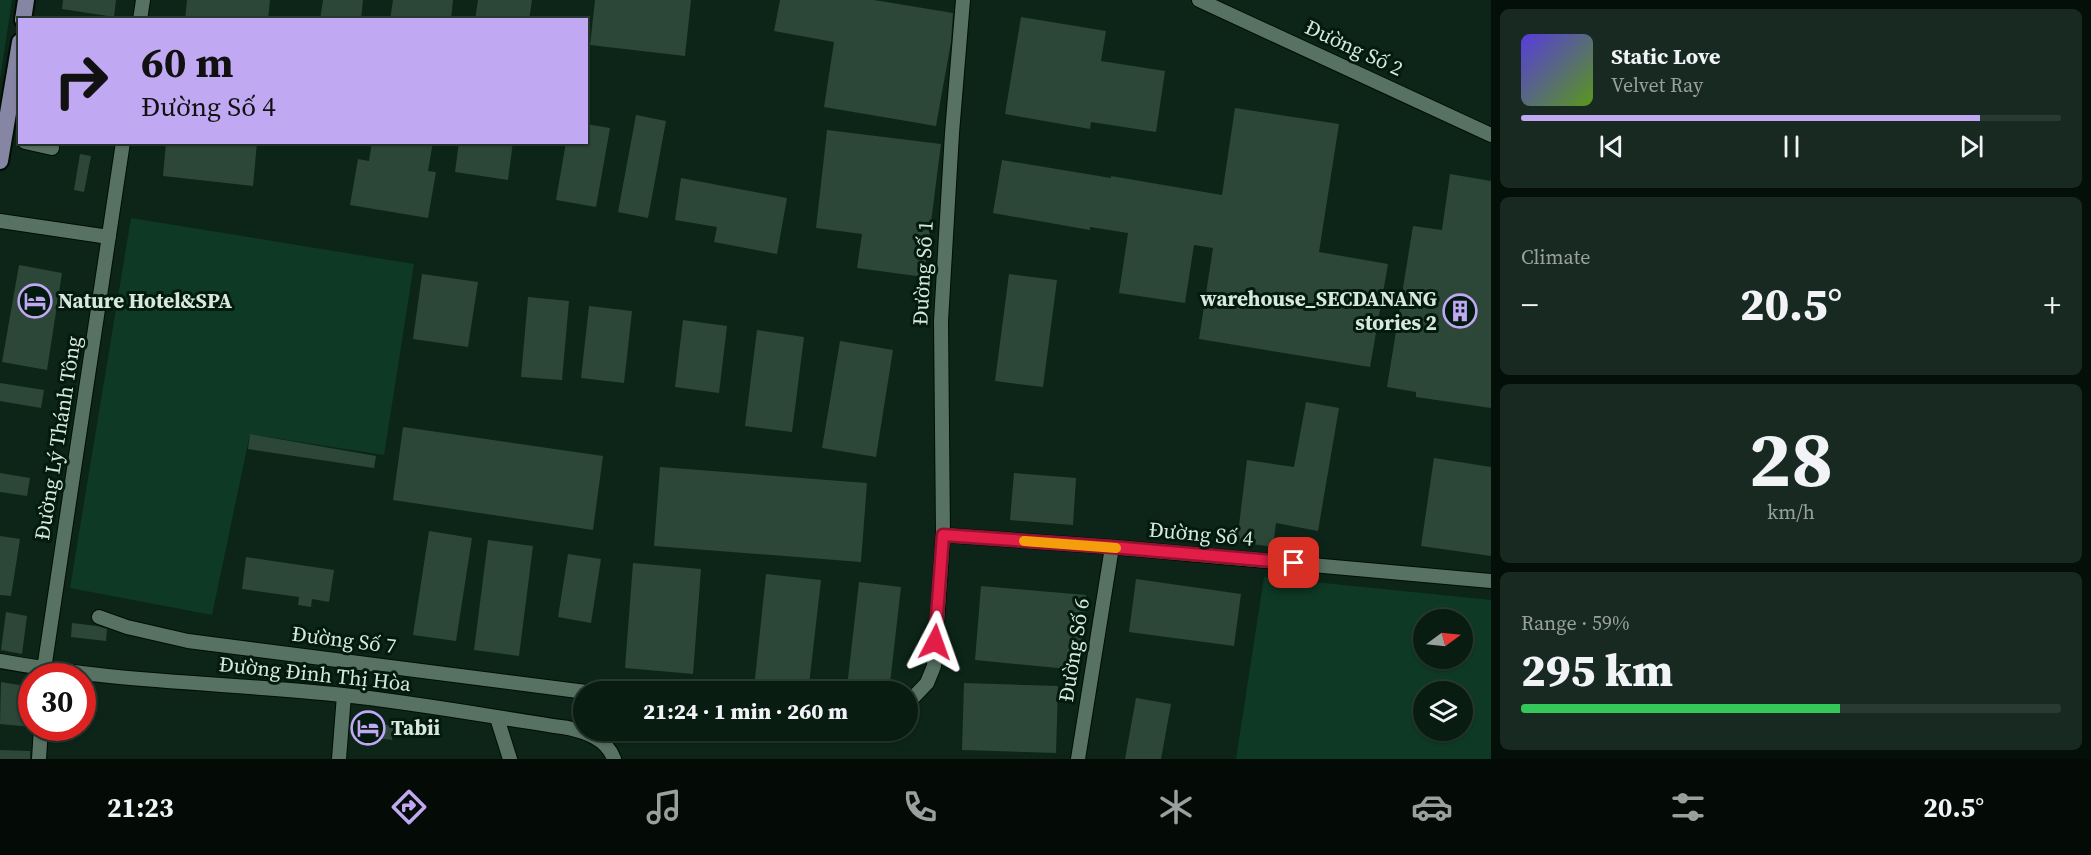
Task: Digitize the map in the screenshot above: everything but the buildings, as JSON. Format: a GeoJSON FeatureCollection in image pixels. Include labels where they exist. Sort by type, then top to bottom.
{"type":"FeatureCollection","features":[{"type":"Feature","properties":{"kind":"main road"},"geometry":{"type":"LineString","coordinates":[[23,18],[26,0]]}},
{"type":"Feature","properties":{"kind":"main road"},"geometry":{"type":"LineString","coordinates":[[0,161],[12,140],[18,66]]}},
{"type":"Feature","properties":{"kind":"street"},"geometry":{"type":"LineString","coordinates":[[140,18],[143,0]]}},
{"type":"Feature","properties":{"kind":"street","name":"Đường Số 1"},"geometry":{"type":"LineString","coordinates":[[943,542],[940,321],[963,0]]}},
{"type":"Feature","properties":{"kind":"street","name":"Đường Số 2"},"geometry":{"type":"LineString","coordinates":[[1199,0],[1491,135]]}},
{"type":"Feature","properties":{"kind":"street"},"geometry":{"type":"LineString","coordinates":[[34,144],[52,148]]}},
{"type":"Feature","properties":{"kind":"street","name":"Đường Lý Thánh Tông"},"geometry":{"type":"LineString","coordinates":[[45,663],[123,144]]}},
{"type":"Feature","properties":{"kind":"street"},"geometry":{"type":"LineString","coordinates":[[0,221],[109,237]]}},
{"type":"Feature","properties":{"kind":"street"},"geometry":{"type":"LineString","coordinates":[[918,693],[927,683],[934,666],[943,542]]}},
{"type":"Feature","properties":{"kind":"street","name":"Đường Số 4"},"geometry":{"type":"LineString","coordinates":[[943,542],[1112,547],[1491,581]]}},
{"type":"Feature","properties":{"kind":"street","name":"Đường Số 6"},"geometry":{"type":"LineString","coordinates":[[1078,759],[1112,547]]}},
{"type":"Feature","properties":{"kind":"street","name":"Đường Số 7"},"geometry":{"type":"LineString","coordinates":[[99,617],[127,627],[188,641],[573,690]]}},
{"type":"Feature","properties":{"kind":"street","name":"Đường Đinh Thị Hòa"},"geometry":{"type":"LineString","coordinates":[[0,661],[18,666]]}},
{"type":"Feature","properties":{"kind":"street","name":"Đường Đinh Thị Hòa"},"geometry":{"type":"LineString","coordinates":[[96,676],[344,695],[497,718],[588,733],[600,741],[612,753],[614,759]]}},
{"type":"Feature","properties":{"kind":"street"},"geometry":{"type":"LineString","coordinates":[[339,759],[344,695]]}},
{"type":"Feature","properties":{"kind":"street"},"geometry":{"type":"LineString","coordinates":[[497,718],[510,759]]}},
{"type":"Feature","properties":{"kind":"street"},"geometry":{"type":"LineString","coordinates":[[39,759],[40,741]]}},
{"type":"Feature","properties":{"kind":"green space"},"geometry":{"type":"Polygon","coordinates":[[[0,0],[12,0],[0,79],[0,0]]]}},
{"type":"Feature","properties":{"kind":"green space"},"geometry":{"type":"Polygon","coordinates":[[[131,218],[414,264],[384,455],[250,434],[212,615],[70,588],[131,218]]]}},
{"type":"Feature","properties":{"kind":"green space"},"geometry":{"type":"Polygon","coordinates":[[[1264,577],[1491,600],[1491,759],[1236,759],[1264,577]]]}},
{"type":"Feature","properties":{"kind":"slow traffic"},"geometry":{"type":"LineString","coordinates":[[1024,541],[1116,548]]}},
{"type":"Feature","properties":{"kind":"place","name":"Nature Hotel&SPA"},"geometry":{"type":"Point","coordinates":[35,301]}},
{"type":"Feature","properties":{"kind":"place","name":"warehouse_SECDANANG stories 2"},"geometry":{"type":"Point","coordinates":[1460,311]}},
{"type":"Feature","properties":{"kind":"place","name":"Tabii"},"geometry":{"type":"Point","coordinates":[368,728]}},
{"type":"Feature","properties":{"kind":"route"},"geometry":{"type":"LineString","coordinates":[[935,642],[943,535],[1294,563]]}}]}
